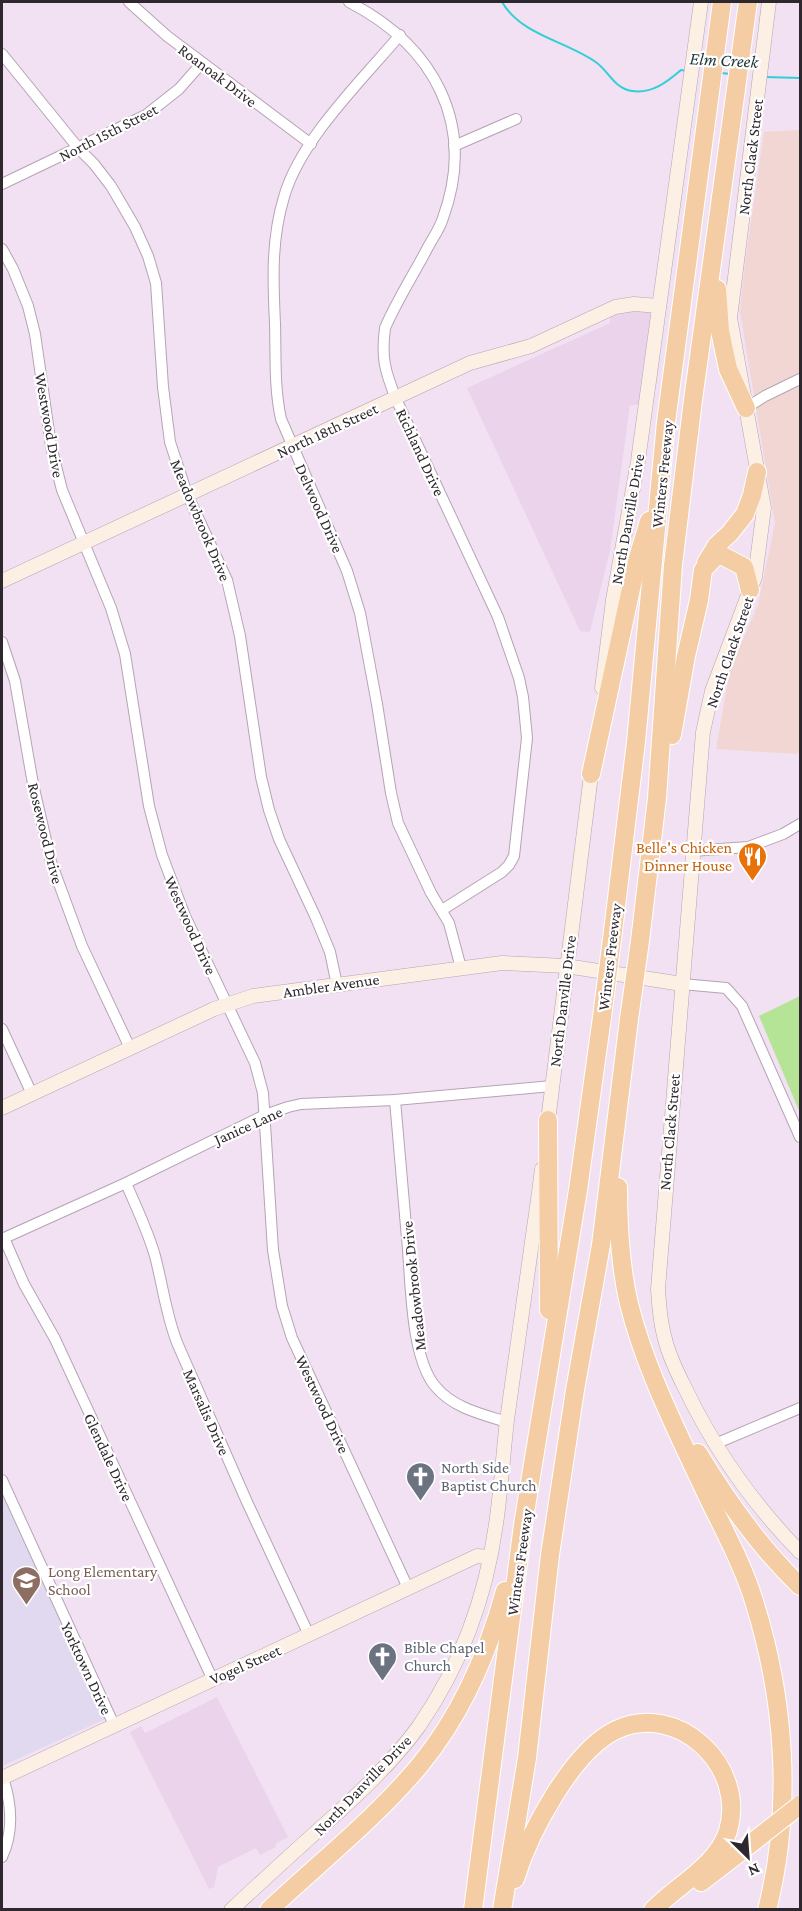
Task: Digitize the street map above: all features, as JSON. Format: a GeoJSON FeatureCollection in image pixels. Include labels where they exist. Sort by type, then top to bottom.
{"type":"FeatureCollection","features":[{"type":"Feature","properties":{"kind":"highway","name":"Winters Freeway"},"geometry":{"type":"LineString","coordinates":[[473,1910],[523,1525],[578,1190],[602,1017],[636,742],[666,422],[722,2]]}},
{"type":"Feature","properties":{"kind":"highway","name":"Winters Freeway"},"geometry":{"type":"LineString","coordinates":[[504,1910],[527,1758],[550,1555],[575,1390],[601,1245],[622,1089],[657,798],[673,565],[693,400],[748,2]]}},
{"type":"Feature","properties":{"kind":"highway"},"geometry":{"type":"LineString","coordinates":[[717,232],[720,331],[728,369],[746,408]]}},
{"type":"Feature","properties":{"kind":"highway"},"geometry":{"type":"LineString","coordinates":[[657,798],[672,734],[703,570],[717,545],[745,514],[757,472]]}},
{"type":"Feature","properties":{"kind":"highway"},"geometry":{"type":"LineString","coordinates":[[591,774],[637,561],[660,482]]}},
{"type":"Feature","properties":{"kind":"highway"},"geometry":{"type":"LineString","coordinates":[[703,570],[716,556],[729,558],[744,567],[750,590]]}},
{"type":"Feature","properties":{"kind":"highway"},"geometry":{"type":"LineString","coordinates":[[622,1089],[618,1216],[630,1304],[647,1359],[676,1430],[754,1600],[772,1674],[781,1736],[783,1786],[780,1845],[767,1910]]}},
{"type":"Feature","properties":{"kind":"highway"},"geometry":{"type":"LineString","coordinates":[[546,1383],[549,1321],[548,1120]]}},
{"type":"Feature","properties":{"kind":"highway"},"geometry":{"type":"LineString","coordinates":[[647,1359],[686,1434],[719,1487],[778,1565],[801,1586]]}},
{"type":"Feature","properties":{"kind":"highway"},"geometry":{"type":"LineString","coordinates":[[269,1910],[387,1801],[446,1730],[470,1688],[491,1641],[523,1525]]}},
{"type":"Feature","properties":{"kind":"highway"},"geometry":{"type":"LineString","coordinates":[[504,1910],[522,1861],[564,1779],[592,1746],[615,1731],[638,1722],[664,1725],[685,1731],[705,1746],[718,1761],[728,1783],[731,1803],[728,1830],[718,1850],[708,1862],[653,1910]]}},
{"type":"Feature","properties":{"kind":"highway"},"geometry":{"type":"LineString","coordinates":[[665,1910],[801,1805]]}},
{"type":"Feature","properties":{"kind":"main road","name":"North Danville Drive"},"geometry":{"type":"LineString","coordinates":[[231,1910],[352,1800],[391,1760],[418,1727],[446,1683],[464,1646],[476,1612],[490,1557],[496,1525],[507,1422],[518,1357],[613,600],[638,461],[700,2]]}},
{"type":"Feature","properties":{"kind":"main road","name":"North Clack Street"},"geometry":{"type":"LineString","coordinates":[[769,2],[730,318],[764,508],[755,577],[712,691],[703,732],[658,1289],[660,1319],[674,1366],[700,1418],[715,1444],[757,1503],[801,1552]]}},
{"type":"Feature","properties":{"kind":"main road","name":"North 18th Street"},"geometry":{"type":"LineString","coordinates":[[2,581],[471,363],[531,346],[615,307],[634,304],[659,306]]}},
{"type":"Feature","properties":{"kind":"main road","name":"Ambler Avenue"},"geometry":{"type":"LineString","coordinates":[[2,1108],[227,1004],[253,996],[502,963],[566,966],[682,984]]}},
{"type":"Feature","properties":{"kind":"main road","name":"Vogel Street"},"geometry":{"type":"LineString","coordinates":[[2,1778],[477,1556],[490,1557]]}},
{"type":"Feature","properties":{"kind":"street","name":"Roanoak Drive"},"geometry":{"type":"LineString","coordinates":[[129,2],[167,36],[311,144]]}},
{"type":"Feature","properties":{"kind":"street","name":"Richland Drive"},"geometry":{"type":"LineString","coordinates":[[349,2],[373,14],[400,35],[418,55],[440,88],[448,111],[454,146],[452,189],[442,220],[385,328],[384,367],[396,399],[498,617],[519,678],[525,713],[526,756],[514,856],[502,872],[442,910]]}},
{"type":"Feature","properties":{"kind":"street","name":"Delwood Drive"},"geometry":{"type":"LineString","coordinates":[[400,35],[320,130],[300,162],[284,196],[275,241],[272,278],[275,326],[274,359],[277,404],[281,419],[336,543],[360,613],[391,793],[399,824],[455,940],[461,968]]}},
{"type":"Feature","properties":{"kind":"street","name":"Meadowbrook Drive"},"geometry":{"type":"LineString","coordinates":[[2,54],[94,164],[123,205],[148,256],[156,283],[163,387],[170,442],[188,494],[227,580],[240,636],[261,777],[269,810],[279,839],[327,944],[337,985]]}},
{"type":"Feature","properties":{"kind":"street","name":"North 15th Street"},"geometry":{"type":"LineString","coordinates":[[2,184],[132,123],[164,103],[202,63]]}},
{"type":"Feature","properties":{"kind":"street"},"geometry":{"type":"LineString","coordinates":[[454,146],[516,119]]}},
{"type":"Feature","properties":{"kind":"street","name":"Westwood Drive"},"geometry":{"type":"LineString","coordinates":[[2,249],[28,306],[35,334],[51,447],[62,490],[111,608],[125,654],[149,806],[162,855],[189,926],[255,1063],[263,1093],[273,1250],[282,1306],[297,1349],[408,1588]]}},
{"type":"Feature","properties":{"kind":"street"},"geometry":{"type":"LineString","coordinates":[[746,408],[801,379]]}},
{"type":"Feature","properties":{"kind":"street","name":"Rosewood Drive"},"geometry":{"type":"LineString","coordinates":[[2,642],[15,681],[33,784],[51,862],[82,946],[130,1048]]}},
{"type":"Feature","properties":{"kind":"street"},"geometry":{"type":"LineString","coordinates":[[692,851],[748,847],[783,834],[801,824]]}},
{"type":"Feature","properties":{"kind":"street"},"geometry":{"type":"LineString","coordinates":[[682,984],[726,988],[736,998],[742,1006],[801,1137]]}},
{"type":"Feature","properties":{"kind":"street"},"geometry":{"type":"LineString","coordinates":[[2,1029],[32,1094]]}},
{"type":"Feature","properties":{"kind":"street","name":"Janice Lane"},"geometry":{"type":"LineString","coordinates":[[3,1238],[126,1183],[265,1115],[288,1107],[301,1104],[395,1100],[552,1086]]}},
{"type":"Feature","properties":{"kind":"street","name":"Meadowbrook Drive"},"geometry":{"type":"LineString","coordinates":[[395,1100],[413,1308],[422,1363],[431,1381],[446,1397],[467,1410],[507,1422]]}},
{"type":"Feature","properties":{"kind":"street","name":"Marsalis Drive"},"geometry":{"type":"LineString","coordinates":[[126,1183],[154,1252],[164,1289],[168,1321],[247,1502],[309,1635]]}},
{"type":"Feature","properties":{"kind":"street","name":"Glendale Drive"},"geometry":{"type":"LineString","coordinates":[[3,1238],[55,1340],[212,1678]]}},
{"type":"Feature","properties":{"kind":"street"},"geometry":{"type":"LineString","coordinates":[[715,1444],[801,1408]]}},
{"type":"Feature","properties":{"kind":"street","name":"Yorktown Drive"},"geometry":{"type":"LineString","coordinates":[[2,1480],[114,1725]]}},
{"type":"Feature","properties":{"kind":"street"},"geometry":{"type":"LineString","coordinates":[[2,1778],[10,1797],[12,1814],[9,1835],[2,1857]]}},
{"type":"Feature","properties":{"kind":"shaded area"},"geometry":{"type":"Polygon","coordinates":[[[800,130],[800,752],[796,754],[716,749],[730,669],[758,605],[775,523],[740,311],[745,263],[764,132],[800,130]]]}},
{"type":"Feature","properties":{"kind":"shaded area"},"geometry":{"type":"Polygon","coordinates":[[[635,310],[648,311],[653,319],[641,405],[630,405],[610,551],[590,632],[580,631],[467,388],[610,323],[610,316],[635,310]]]}},
{"type":"Feature","properties":{"kind":"shaded area","name":"Long Elementary School"},"geometry":{"type":"Polygon","coordinates":[[[2,1494],[105,1719],[2,1766],[2,1494]]]}},
{"type":"Feature","properties":{"kind":"shaded area"},"geometry":{"type":"Polygon","coordinates":[[[217,1697],[288,1837],[275,1844],[276,1847],[260,1855],[256,1848],[218,1867],[214,1887],[209,1889],[130,1732],[141,1726],[145,1733],[217,1697]]]}},
{"type":"Feature","properties":{"kind":"green space"},"geometry":{"type":"Polygon","coordinates":[[[800,996],[800,1113],[759,1016],[800,996]]]}},
{"type":"Feature","properties":{"kind":"waterway","name":"Elm Creek"},"geometry":{"type":"LineString","coordinates":[[502,2],[521,23],[585,55],[626,90],[653,89],[681,70],[687,71]]}},
{"type":"Feature","properties":{"kind":"waterway","name":"Elm Creek"},"geometry":{"type":"LineString","coordinates":[[720,73],[732,74]]}},
{"type":"Feature","properties":{"kind":"waterway","name":"Elm Creek"},"geometry":{"type":"LineString","coordinates":[[765,77],[800,78]]}},
{"type":"Feature","properties":{"kind":"place","name":"Belle's Chicken Dinner House"},"geometry":{"type":"Point","coordinates":[753,882]}},
{"type":"Feature","properties":{"kind":"place","name":"North Side Baptist Church"},"geometry":{"type":"Point","coordinates":[420,1502]}},
{"type":"Feature","properties":{"kind":"place","name":"Long Elementary School"},"geometry":{"type":"Point","coordinates":[27,1606]}},
{"type":"Feature","properties":{"kind":"place","name":"Bible Chapel Church"},"geometry":{"type":"Point","coordinates":[383,1682]}}]}
